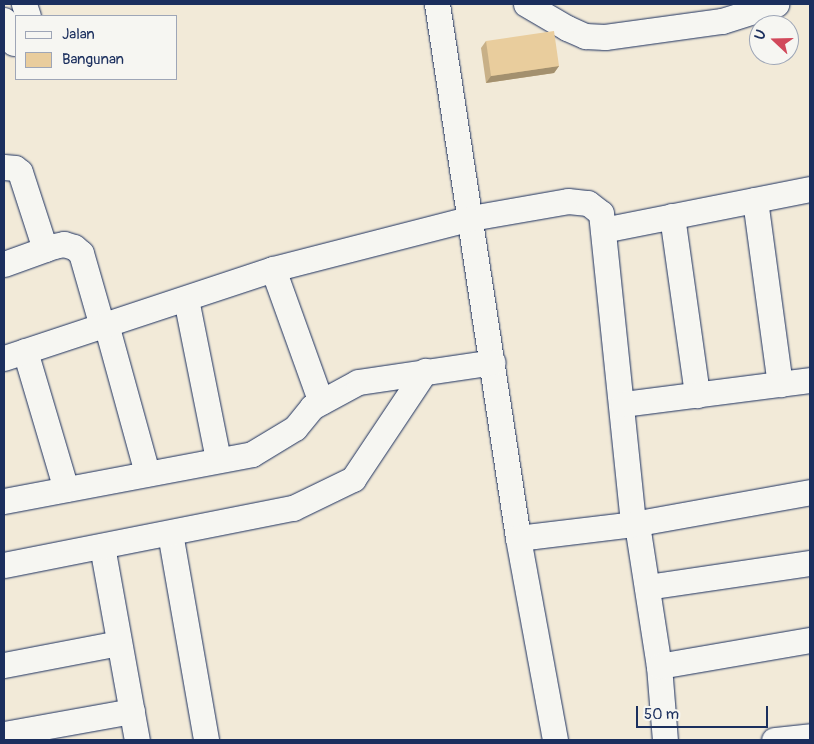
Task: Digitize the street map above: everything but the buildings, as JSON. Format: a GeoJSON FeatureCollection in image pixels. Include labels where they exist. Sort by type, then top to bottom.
{"type":"FeatureCollection","features":[{"type":"Feature","properties":{"kind":"street"},"geometry":{"type":"LineString","coordinates":[[437,4],[493,362],[518,538],[555,740]]}},
{"type":"Feature","properties":{"kind":"street"},"geometry":{"type":"LineString","coordinates":[[526,4],[567,28],[585,36],[605,37],[722,21],[776,4]]}},
{"type":"Feature","properties":{"kind":"street"},"geometry":{"type":"LineString","coordinates":[[4,20],[11,45]]}},
{"type":"Feature","properties":{"kind":"street"},"geometry":{"type":"LineString","coordinates":[[4,167],[15,168],[20,172],[45,250]]}},
{"type":"Feature","properties":{"kind":"street"},"geometry":{"type":"LineString","coordinates":[[603,230],[810,189]]}},
{"type":"Feature","properties":{"kind":"street"},"geometry":{"type":"LineString","coordinates":[[755,200],[780,384]]}},
{"type":"Feature","properties":{"kind":"street"},"geometry":{"type":"LineString","coordinates":[[66,489],[14,354],[273,269],[471,218],[568,201],[588,203],[601,213],[623,404],[633,524],[638,531],[647,587],[658,666],[665,740]]}},
{"type":"Feature","properties":{"kind":"street"},"geometry":{"type":"LineString","coordinates":[[672,216],[697,395]]}},
{"type":"Feature","properties":{"kind":"street"},"geometry":{"type":"LineString","coordinates":[[4,264],[64,244],[81,253],[147,473]]}},
{"type":"Feature","properties":{"kind":"street"},"geometry":{"type":"LineString","coordinates":[[273,269],[321,402]]}},
{"type":"Feature","properties":{"kind":"street"},"geometry":{"type":"LineString","coordinates":[[186,299],[218,459]]}},
{"type":"Feature","properties":{"kind":"street"},"geometry":{"type":"LineString","coordinates":[[4,501],[252,454],[274,444],[321,402],[358,382],[493,362]]}},
{"type":"Feature","properties":{"kind":"street"},"geometry":{"type":"LineString","coordinates":[[4,565],[293,508],[353,479],[426,371]]}},
{"type":"Feature","properties":{"kind":"street"},"geometry":{"type":"LineString","coordinates":[[623,404],[810,380]]}},
{"type":"Feature","properties":{"kind":"street"},"geometry":{"type":"LineString","coordinates":[[518,538],[633,524],[810,492]]}},
{"type":"Feature","properties":{"kind":"street"},"geometry":{"type":"LineString","coordinates":[[170,533],[206,740]]}},
{"type":"Feature","properties":{"kind":"street"},"geometry":{"type":"LineString","coordinates":[[102,546],[137,740]]}},
{"type":"Feature","properties":{"kind":"street"},"geometry":{"type":"LineString","coordinates":[[647,587],[810,563]]}},
{"type":"Feature","properties":{"kind":"street"},"geometry":{"type":"LineString","coordinates":[[658,666],[810,640]]}},
{"type":"Feature","properties":{"kind":"street"},"geometry":{"type":"LineString","coordinates":[[4,665],[119,643]]}},
{"type":"Feature","properties":{"kind":"street"},"geometry":{"type":"LineString","coordinates":[[4,734],[132,711]]}},
{"type":"Feature","properties":{"kind":"street"},"geometry":{"type":"LineString","coordinates":[[774,740],[810,736]]}}]}
